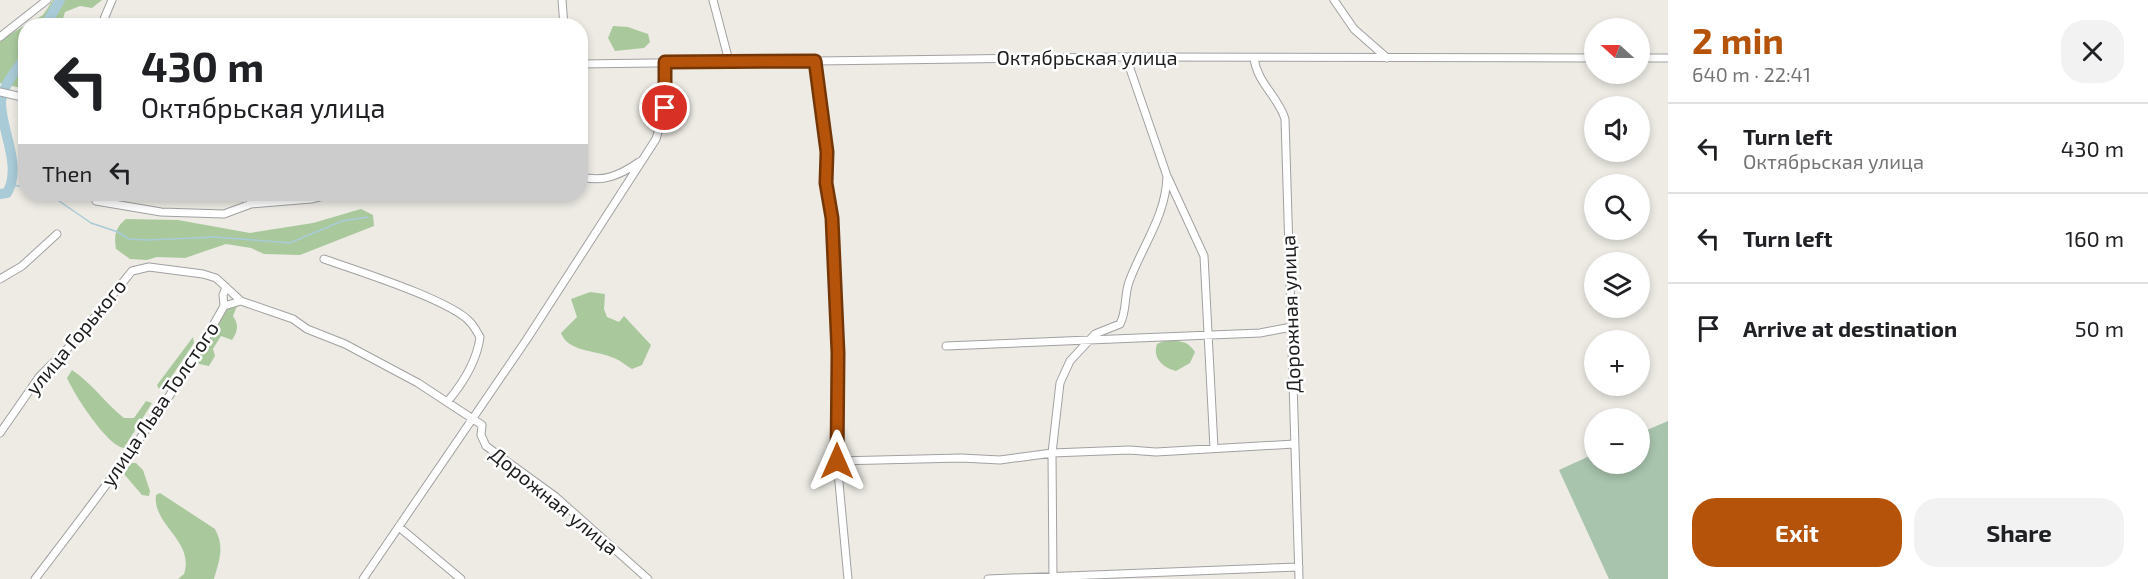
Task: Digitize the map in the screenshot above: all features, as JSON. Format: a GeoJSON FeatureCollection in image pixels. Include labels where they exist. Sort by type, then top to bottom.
{"type":"FeatureCollection","features":[{"type":"Feature","properties":{"kind":"street"},"geometry":{"type":"LineString","coordinates":[[24,18],[47,0]]}},
{"type":"Feature","properties":{"kind":"street"},"geometry":{"type":"LineString","coordinates":[[104,18],[112,0],[122,0]]}},
{"type":"Feature","properties":{"kind":"street"},"geometry":{"type":"LineString","coordinates":[[562,0],[563,18]]}},
{"type":"Feature","properties":{"kind":"street"},"geometry":{"type":"LineString","coordinates":[[713,0],[729,61]]}},
{"type":"Feature","properties":{"kind":"street"},"geometry":{"type":"LineString","coordinates":[[1334,0],[1354,29],[1387,58]]}},
{"type":"Feature","properties":{"kind":"street"},"geometry":{"type":"LineString","coordinates":[[0,37],[18,23]]}},
{"type":"Feature","properties":{"kind":"street"},"geometry":{"type":"LineString","coordinates":[[1126,57],[1167,176],[1201,244],[1214,448]]}},
{"type":"Feature","properties":{"kind":"street","name":"Октябрьская улица"},"geometry":{"type":"LineString","coordinates":[[588,64],[1126,57],[1584,58]]}},
{"type":"Feature","properties":{"kind":"street","name":"Дорожная улица"},"geometry":{"type":"LineString","coordinates":[[1254,58],[1258,76],[1282,110],[1285,119],[1299,579]]}},
{"type":"Feature","properties":{"kind":"street"},"geometry":{"type":"LineString","coordinates":[[1650,58],[1668,58]]}},
{"type":"Feature","properties":{"kind":"street"},"geometry":{"type":"LineString","coordinates":[[815,61],[827,152],[826,183],[832,218],[838,353],[837,461],[848,579]]}},
{"type":"Feature","properties":{"kind":"street"},"geometry":{"type":"LineString","coordinates":[[363,579],[644,158],[663,121],[665,62]]}},
{"type":"Feature","properties":{"kind":"street"},"geometry":{"type":"LineString","coordinates":[[0,92],[18,97]]}},
{"type":"Feature","properties":{"kind":"street"},"geometry":{"type":"LineString","coordinates":[[588,179],[612,176],[644,158]]}},
{"type":"Feature","properties":{"kind":"street"},"geometry":{"type":"LineString","coordinates":[[1053,578],[1052,453],[1060,383],[1070,361],[1091,339],[1100,331],[1120,324],[1124,316],[1130,281],[1162,208],[1167,176]]}},
{"type":"Feature","properties":{"kind":"street"},"geometry":{"type":"LineString","coordinates":[[96,201],[161,212],[224,214],[251,204],[287,201]]}},
{"type":"Feature","properties":{"kind":"street"},"geometry":{"type":"LineString","coordinates":[[0,279],[22,266],[57,234]]}},
{"type":"Feature","properties":{"kind":"street"},"geometry":{"type":"LineString","coordinates":[[324,259],[389,282],[457,312],[470,321],[480,337],[478,351],[459,388],[448,401]]}},
{"type":"Feature","properties":{"kind":"street","name":"улица Горького"},"geometry":{"type":"LineString","coordinates":[[0,434],[39,377],[75,341],[132,271],[149,267],[203,274],[216,278],[226,287]]}},
{"type":"Feature","properties":{"kind":"street"},"geometry":{"type":"LineString","coordinates":[[224,306],[223,295],[226,287],[241,301],[293,319],[307,329],[345,344],[448,401],[472,418]]}},
{"type":"Feature","properties":{"kind":"street","name":"улица Льва Толстого"},"geometry":{"type":"LineString","coordinates":[[35,579],[133,451],[207,337],[224,306],[241,301]]}},
{"type":"Feature","properties":{"kind":"street"},"geometry":{"type":"LineString","coordinates":[[946,346],[1260,333],[1291,327]]}},
{"type":"Feature","properties":{"kind":"street","name":"Дорожная улица"},"geometry":{"type":"LineString","coordinates":[[472,418],[482,425],[481,435],[486,446],[556,497],[648,579]]}},
{"type":"Feature","properties":{"kind":"street"},"geometry":{"type":"LineString","coordinates":[[837,461],[961,458],[1000,460],[1052,453],[1129,450],[1156,452],[1294,444]]}},
{"type":"Feature","properties":{"kind":"street"},"geometry":{"type":"LineString","coordinates":[[399,527],[461,579]]}},
{"type":"Feature","properties":{"kind":"street"},"geometry":{"type":"LineString","coordinates":[[988,579],[1299,567]]}},
{"type":"Feature","properties":{"kind":"green space"},"geometry":{"type":"Polygon","coordinates":[[[53,0],[102,0],[92,8],[80,6],[65,12],[63,18],[38,18],[43,15],[53,0]]]}},
{"type":"Feature","properties":{"kind":"green space"},"geometry":{"type":"Polygon","coordinates":[[[613,26],[628,27],[648,34],[650,42],[644,48],[615,51],[608,38],[613,26]]]}},
{"type":"Feature","properties":{"kind":"green space"},"geometry":{"type":"Polygon","coordinates":[[[18,30],[18,87],[0,83],[0,40],[18,30]]]}},
{"type":"Feature","properties":{"kind":"green space"},"geometry":{"type":"Polygon","coordinates":[[[361,209],[373,215],[374,226],[300,255],[264,254],[251,248],[226,244],[185,258],[157,257],[147,260],[130,259],[116,249],[116,232],[126,219],[178,220],[250,233],[313,223],[361,209]]]}},
{"type":"Feature","properties":{"kind":"green space"},"geometry":{"type":"Polygon","coordinates":[[[590,292],[605,294],[604,309],[607,317],[619,322],[624,316],[651,345],[642,365],[632,369],[614,358],[576,347],[565,339],[561,333],[577,317],[571,299],[590,292]]]}},
{"type":"Feature","properties":{"kind":"green space"},"geometry":{"type":"Polygon","coordinates":[[[237,306],[233,316],[237,328],[232,340],[221,336],[213,349],[215,356],[209,366],[194,363],[226,308],[237,306]]]}},
{"type":"Feature","properties":{"kind":"green space"},"geometry":{"type":"Polygon","coordinates":[[[193,337],[194,343],[164,388],[159,389],[157,385],[193,337]]]}},
{"type":"Feature","properties":{"kind":"green space"},"geometry":{"type":"Polygon","coordinates":[[[1164,341],[1182,342],[1189,345],[1195,352],[1190,363],[1176,371],[1163,365],[1157,358],[1156,349],[1157,344],[1164,341]]]}},
{"type":"Feature","properties":{"kind":"green space"},"geometry":{"type":"Polygon","coordinates":[[[72,370],[124,418],[134,418],[146,401],[152,403],[124,448],[117,445],[100,429],[76,395],[67,378],[72,370]]]}},
{"type":"Feature","properties":{"kind":"green space"},"geometry":{"type":"Polygon","coordinates":[[[1668,421],[1668,579],[1609,579],[1559,470],[1584,459],[1584,474],[1650,474],[1650,429],[1668,421]]]}},
{"type":"Feature","properties":{"kind":"green space"},"geometry":{"type":"Polygon","coordinates":[[[131,463],[136,463],[143,470],[150,491],[149,496],[142,495],[124,474],[131,463]]]}},
{"type":"Feature","properties":{"kind":"green space"},"geometry":{"type":"Polygon","coordinates":[[[160,493],[215,529],[220,548],[214,579],[178,579],[184,574],[186,562],[184,552],[160,515],[156,495],[160,493]]]}},
{"type":"Feature","properties":{"kind":"waterway"},"geometry":{"type":"LineString","coordinates":[[50,18],[60,0]]}},
{"type":"Feature","properties":{"kind":"waterway"},"geometry":{"type":"LineString","coordinates":[[0,194],[7,193],[13,171],[1,101],[18,67]]}},
{"type":"Feature","properties":{"kind":"waterway"},"geometry":{"type":"LineString","coordinates":[[12,185],[18,186]]}},
{"type":"Feature","properties":{"kind":"waterway"},"geometry":{"type":"LineString","coordinates":[[59,201],[91,223],[118,232],[129,239],[147,240],[215,237],[290,243],[342,221],[368,217]]}},
{"type":"Feature","properties":{"kind":"route"},"geometry":{"type":"LineString","coordinates":[[665,108],[665,62],[815,61],[827,152],[826,183],[832,218],[838,353],[837,461]]}}]}
